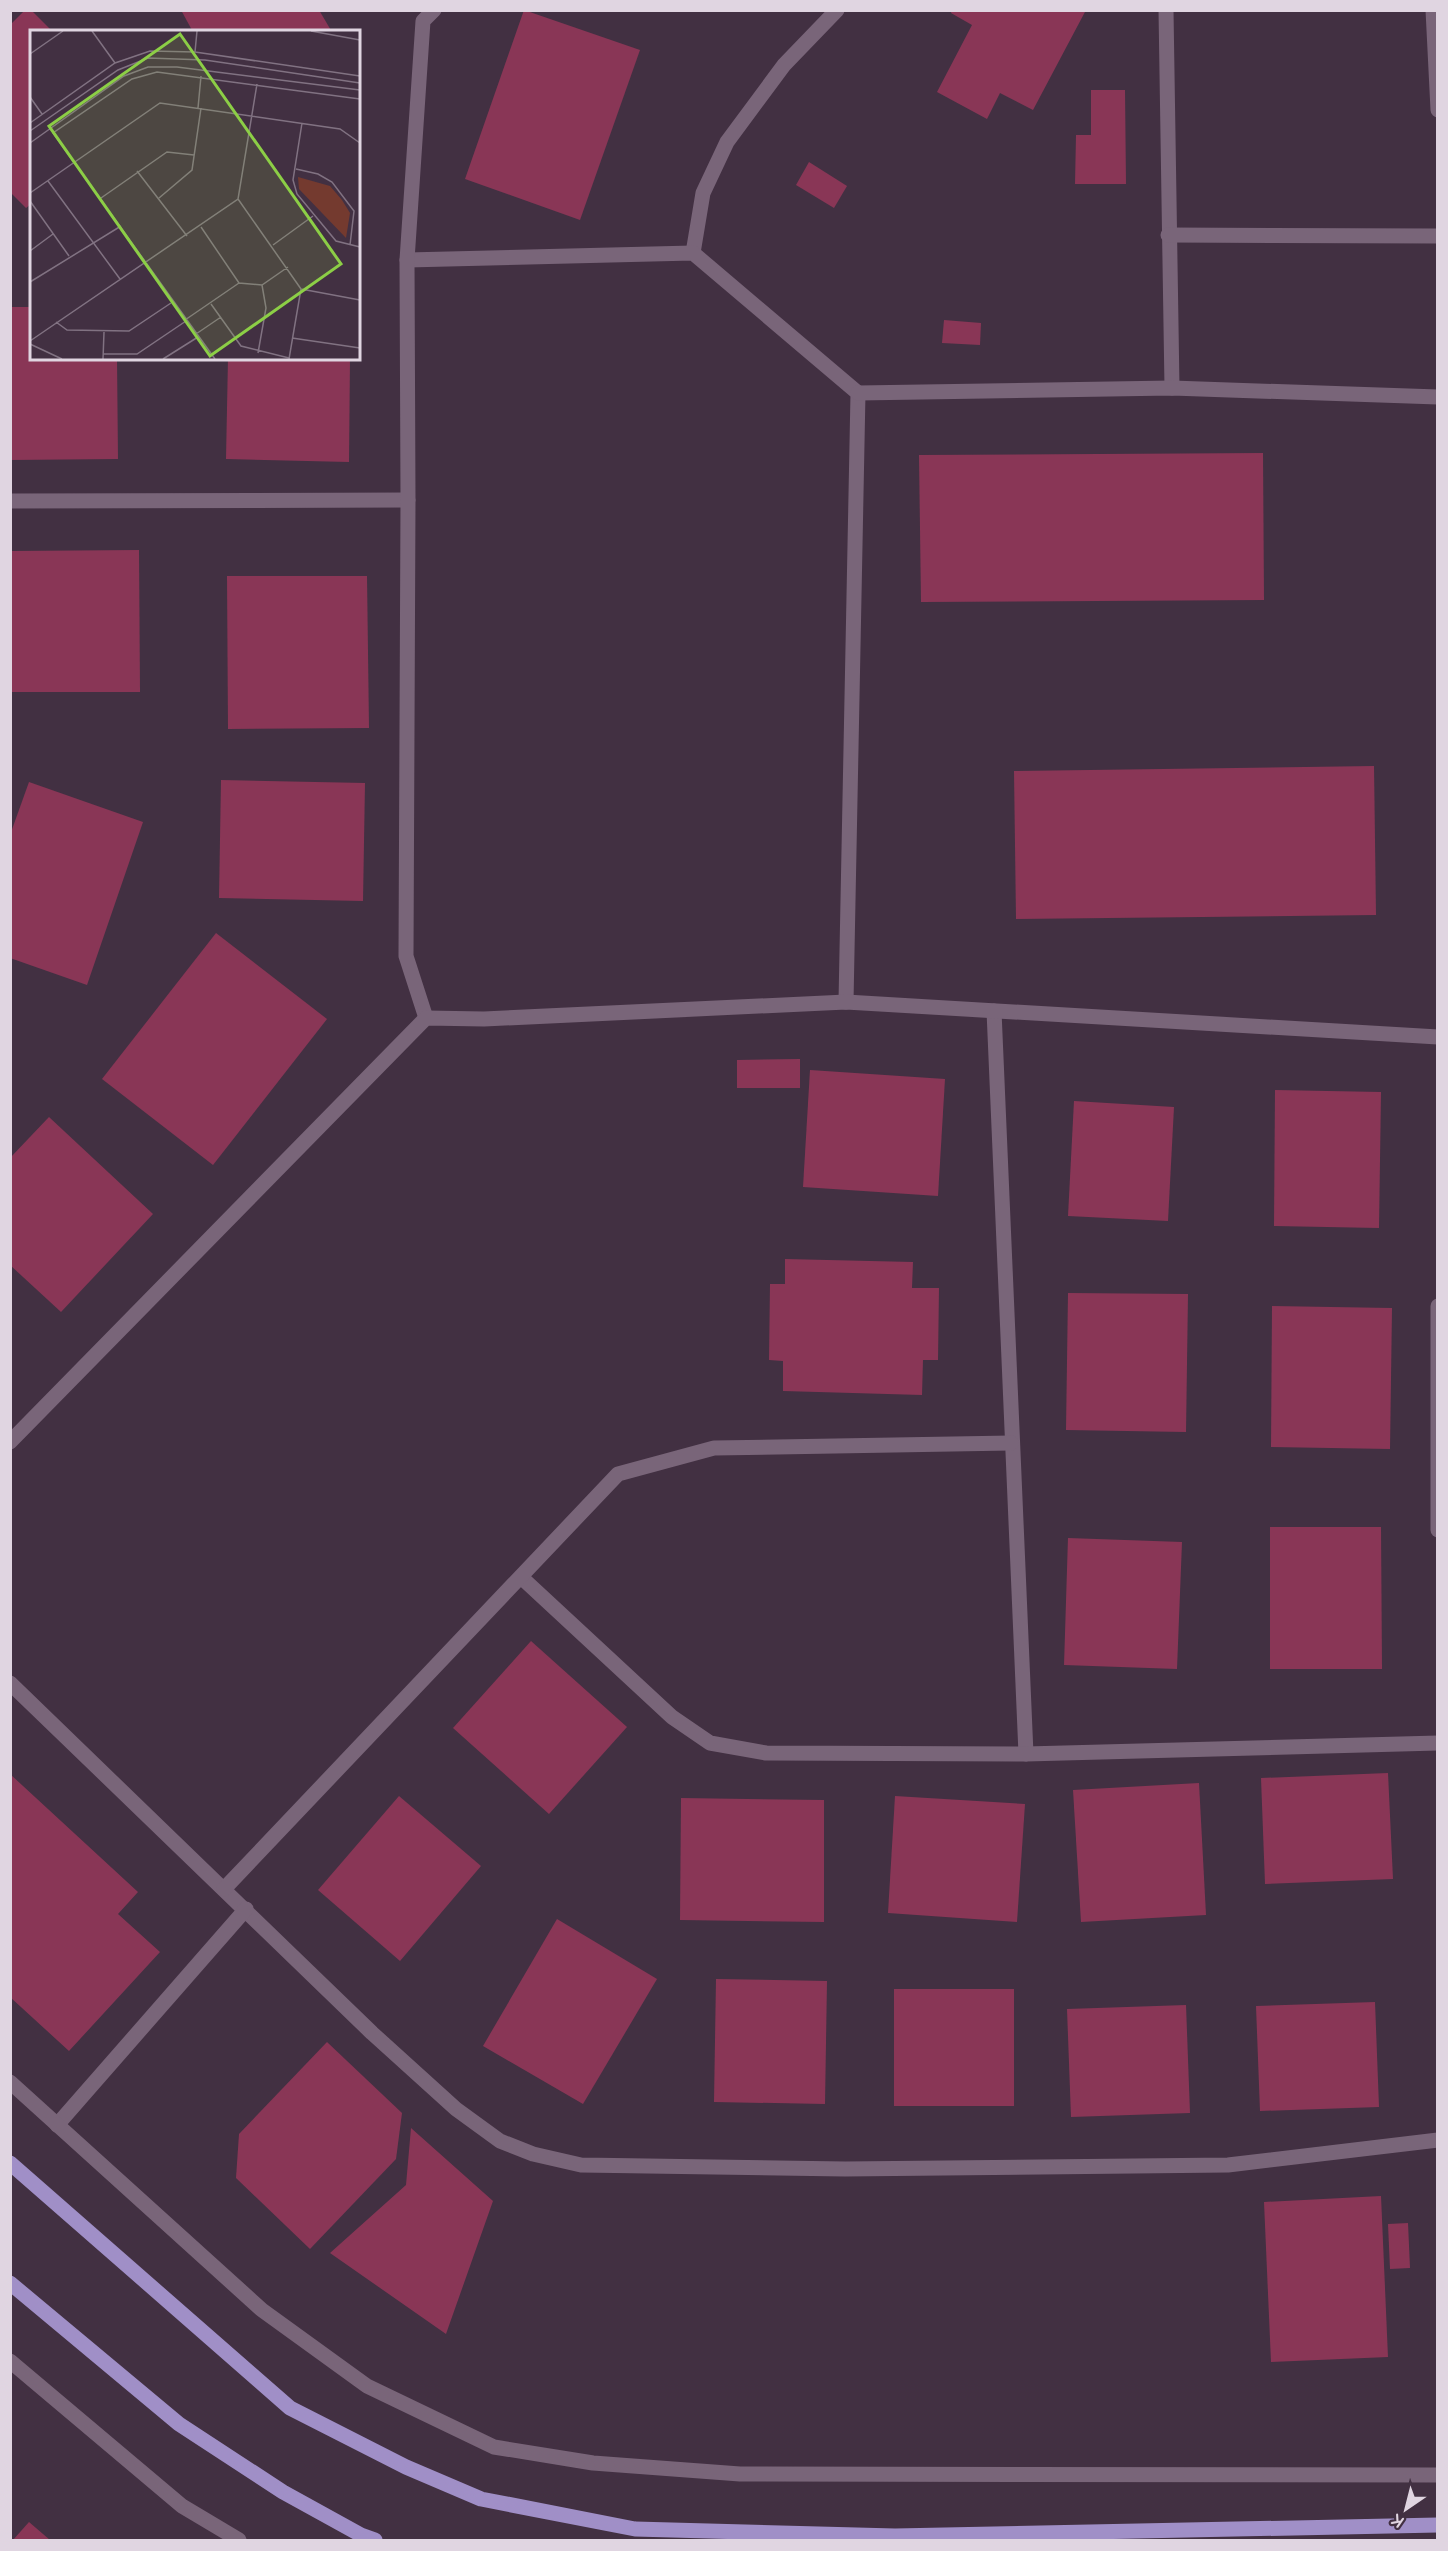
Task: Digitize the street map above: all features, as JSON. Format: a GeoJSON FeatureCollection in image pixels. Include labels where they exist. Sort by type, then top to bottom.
{"type":"FeatureCollection","features":[{"type":"Feature","properties":{"kind":"main road"},"geometry":{"type":"LineString","coordinates":[[10,2163],[290,2408],[406,2467],[480,2499],[635,2529],[895,2536],[1437,2525]]}},
{"type":"Feature","properties":{"kind":"main road"},"geometry":{"type":"LineString","coordinates":[[10,2283],[179,2424],[283,2492],[375,2541]]}},
{"type":"Feature","properties":{"kind":"street"},"geometry":{"type":"LineString","coordinates":[[693,253],[703,193],[727,142],[784,65],[837,10]]}},
{"type":"Feature","properties":{"kind":"street"},"geometry":{"type":"LineString","coordinates":[[1166,10],[1172,388]]}},
{"type":"Feature","properties":{"kind":"street"},"geometry":{"type":"LineString","coordinates":[[1433,10],[1437,110]]}},
{"type":"Feature","properties":{"kind":"street"},"geometry":{"type":"LineString","coordinates":[[424,14],[407,260],[406,956],[426,1018]]}},
{"type":"Feature","properties":{"kind":"street"},"geometry":{"type":"LineString","coordinates":[[1168,235],[1437,236]]}},
{"type":"Feature","properties":{"kind":"street"},"geometry":{"type":"LineString","coordinates":[[407,260],[693,253],[858,393],[1172,388],[1437,397]]}},
{"type":"Feature","properties":{"kind":"street"},"geometry":{"type":"LineString","coordinates":[[846,1002],[858,393]]}},
{"type":"Feature","properties":{"kind":"street"},"geometry":{"type":"LineString","coordinates":[[10,501],[408,500]]}},
{"type":"Feature","properties":{"kind":"street"},"geometry":{"type":"LineString","coordinates":[[10,1442],[426,1018],[484,1019],[846,1002],[1437,1037]]}},
{"type":"Feature","properties":{"kind":"street"},"geometry":{"type":"LineString","coordinates":[[994,1011],[1026,1754]]}},
{"type":"Feature","properties":{"kind":"street"},"geometry":{"type":"LineString","coordinates":[[1437,1306],[1437,1530]]}},
{"type":"Feature","properties":{"kind":"street"},"geometry":{"type":"LineString","coordinates":[[224,1889],[618,1474],[714,1448],[1011,1443]]}},
{"type":"Feature","properties":{"kind":"street"},"geometry":{"type":"LineString","coordinates":[[521,1577],[672,1717],[710,1743],[766,1753],[1026,1754],[1437,1743]]}},
{"type":"Feature","properties":{"kind":"street"},"geometry":{"type":"LineString","coordinates":[[10,1683],[372,2033],[456,2109],[500,2142],[533,2154],[581,2165],[845,2169],[1228,2165],[1437,2140]]}},
{"type":"Feature","properties":{"kind":"street"},"geometry":{"type":"LineString","coordinates":[[57,2125],[246,1909]]}},
{"type":"Feature","properties":{"kind":"street"},"geometry":{"type":"LineString","coordinates":[[10,2082],[262,2310],[367,2386],[494,2447],[593,2463],[740,2474],[1437,2475]]}},
{"type":"Feature","properties":{"kind":"street"},"geometry":{"type":"LineString","coordinates":[[10,2361],[182,2506],[239,2541]]}},
{"type":"Feature","properties":{"kind":"building"},"geometry":{"type":"Polygon","coordinates":[[[25,10],[31,10],[51,30],[30,30],[30,205],[26,208],[10,192],[10,25],[25,10]]]}},
{"type":"Feature","properties":{"kind":"building"},"geometry":{"type":"Polygon","coordinates":[[[181,10],[319,10],[331,30],[192,30],[181,10]]]}},
{"type":"Feature","properties":{"kind":"building"},"geometry":{"type":"Polygon","coordinates":[[[524,10],[640,50],[580,220],[465,179],[524,10]]]}},
{"type":"Feature","properties":{"kind":"building"},"geometry":{"type":"Polygon","coordinates":[[[952,10],[1086,10],[1033,110],[1000,93],[987,119],[937,92],[972,25],[951,13],[952,10]]]}},
{"type":"Feature","properties":{"kind":"building"},"geometry":{"type":"Polygon","coordinates":[[[1091,90],[1125,90],[1126,184],[1075,184],[1076,135],[1091,135],[1091,90]]]}},
{"type":"Feature","properties":{"kind":"building"},"geometry":{"type":"Polygon","coordinates":[[[809,162],[847,186],[834,208],[796,185],[809,162]]]}},
{"type":"Feature","properties":{"kind":"building"},"geometry":{"type":"Polygon","coordinates":[[[360,246],[361,246],[360,289],[360,246]]]}},
{"type":"Feature","properties":{"kind":"building"},"geometry":{"type":"Polygon","coordinates":[[[10,307],[30,307],[30,360],[117,360],[118,459],[10,460],[10,307]]]}},
{"type":"Feature","properties":{"kind":"building"},"geometry":{"type":"Polygon","coordinates":[[[944,320],[981,323],[980,345],[942,343],[944,320]]]}},
{"type":"Feature","properties":{"kind":"building"},"geometry":{"type":"Polygon","coordinates":[[[228,360],[350,360],[349,462],[226,459],[228,360]]]}},
{"type":"Feature","properties":{"kind":"building"},"geometry":{"type":"Polygon","coordinates":[[[1263,453],[1264,600],[921,602],[919,455],[1263,453]]]}},
{"type":"Feature","properties":{"kind":"building"},"geometry":{"type":"Polygon","coordinates":[[[139,550],[140,692],[10,692],[10,551],[139,550]]]}},
{"type":"Feature","properties":{"kind":"building"},"geometry":{"type":"Polygon","coordinates":[[[227,576],[367,576],[369,728],[228,729],[227,576]]]}},
{"type":"Feature","properties":{"kind":"building"},"geometry":{"type":"Polygon","coordinates":[[[1374,766],[1376,915],[1016,919],[1014,771],[1374,766]]]}},
{"type":"Feature","properties":{"kind":"building"},"geometry":{"type":"Polygon","coordinates":[[[221,780],[365,783],[363,901],[219,898],[221,780]]]}},
{"type":"Feature","properties":{"kind":"building"},"geometry":{"type":"Polygon","coordinates":[[[29,782],[143,822],[87,985],[10,958],[10,835],[29,782]]]}},
{"type":"Feature","properties":{"kind":"building"},"geometry":{"type":"Polygon","coordinates":[[[216,933],[327,1019],[213,1165],[102,1079],[216,933]]]}},
{"type":"Feature","properties":{"kind":"building"},"geometry":{"type":"Polygon","coordinates":[[[800,1059],[800,1088],[737,1088],[737,1060],[800,1059]]]}},
{"type":"Feature","properties":{"kind":"building"},"geometry":{"type":"Polygon","coordinates":[[[810,1070],[945,1079],[938,1196],[803,1187],[810,1070]]]}},
{"type":"Feature","properties":{"kind":"building"},"geometry":{"type":"Polygon","coordinates":[[[1275,1090],[1381,1092],[1379,1228],[1274,1226],[1275,1090]]]}},
{"type":"Feature","properties":{"kind":"building"},"geometry":{"type":"Polygon","coordinates":[[[1074,1101],[1174,1107],[1168,1221],[1068,1216],[1074,1101]]]}},
{"type":"Feature","properties":{"kind":"building"},"geometry":{"type":"Polygon","coordinates":[[[49,1117],[153,1214],[61,1312],[10,1265],[10,1158],[49,1117]]]}},
{"type":"Feature","properties":{"kind":"building"},"geometry":{"type":"Polygon","coordinates":[[[785,1259],[913,1262],[912,1288],[939,1288],[938,1360],[923,1360],[922,1395],[783,1391],[783,1361],[769,1360],[770,1284],[785,1284],[785,1259]]]}},
{"type":"Feature","properties":{"kind":"building"},"geometry":{"type":"Polygon","coordinates":[[[1068,1293],[1188,1294],[1186,1432],[1066,1430],[1068,1293]]]}},
{"type":"Feature","properties":{"kind":"building"},"geometry":{"type":"Polygon","coordinates":[[[1272,1306],[1392,1308],[1390,1449],[1271,1447],[1272,1306]]]}},
{"type":"Feature","properties":{"kind":"building"},"geometry":{"type":"Polygon","coordinates":[[[1270,1527],[1381,1527],[1382,1669],[1270,1669],[1270,1527]]]}},
{"type":"Feature","properties":{"kind":"building"},"geometry":{"type":"Polygon","coordinates":[[[1068,1538],[1182,1542],[1177,1669],[1064,1665],[1068,1538]]]}},
{"type":"Feature","properties":{"kind":"building"},"geometry":{"type":"Polygon","coordinates":[[[531,1641],[627,1727],[549,1814],[453,1728],[531,1641]]]}},
{"type":"Feature","properties":{"kind":"building"},"geometry":{"type":"Polygon","coordinates":[[[1388,1773],[1393,1879],[1265,1884],[1261,1778],[1388,1773]]]}},
{"type":"Feature","properties":{"kind":"building"},"geometry":{"type":"Polygon","coordinates":[[[10,1774],[138,1892],[118,1914],[160,1952],[69,2051],[10,1997],[10,1774]]]}},
{"type":"Feature","properties":{"kind":"building"},"geometry":{"type":"Polygon","coordinates":[[[1199,1783],[1206,1915],[1081,1922],[1073,1790],[1199,1783]]]}},
{"type":"Feature","properties":{"kind":"building"},"geometry":{"type":"Polygon","coordinates":[[[399,1796],[481,1866],[400,1961],[318,1890],[399,1796]]]}},
{"type":"Feature","properties":{"kind":"building"},"geometry":{"type":"Polygon","coordinates":[[[895,1796],[1025,1804],[1017,1922],[888,1913],[895,1796]]]}},
{"type":"Feature","properties":{"kind":"building"},"geometry":{"type":"Polygon","coordinates":[[[681,1798],[824,1800],[824,1922],[680,1920],[681,1798]]]}},
{"type":"Feature","properties":{"kind":"building"},"geometry":{"type":"Polygon","coordinates":[[[557,1919],[657,1979],[583,2104],[483,2046],[557,1919]]]}},
{"type":"Feature","properties":{"kind":"building"},"geometry":{"type":"Polygon","coordinates":[[[716,1979],[827,1981],[825,2104],[714,2102],[716,1979]]]}},
{"type":"Feature","properties":{"kind":"building"},"geometry":{"type":"Polygon","coordinates":[[[894,1989],[1014,1989],[1014,2106],[894,2106],[894,1989]]]}},
{"type":"Feature","properties":{"kind":"building"},"geometry":{"type":"Polygon","coordinates":[[[1375,2002],[1379,2107],[1260,2111],[1256,2006],[1375,2002]]]}},
{"type":"Feature","properties":{"kind":"building"},"geometry":{"type":"Polygon","coordinates":[[[1186,2005],[1190,2113],[1071,2117],[1067,2009],[1186,2005]]]}},
{"type":"Feature","properties":{"kind":"building"},"geometry":{"type":"Polygon","coordinates":[[[327,2042],[402,2113],[396,2159],[310,2249],[236,2178],[239,2134],[327,2042]]]}},
{"type":"Feature","properties":{"kind":"building"},"geometry":{"type":"Polygon","coordinates":[[[411,2128],[493,2201],[446,2334],[330,2253],[406,2185],[411,2128]]]}},
{"type":"Feature","properties":{"kind":"building"},"geometry":{"type":"Polygon","coordinates":[[[1381,2196],[1388,2357],[1271,2362],[1264,2202],[1381,2196]]]}},
{"type":"Feature","properties":{"kind":"building"},"geometry":{"type":"Polygon","coordinates":[[[1408,2223],[1410,2268],[1390,2269],[1388,2224],[1408,2223]]]}},
{"type":"Feature","properties":{"kind":"building"},"geometry":{"type":"Polygon","coordinates":[[[29,2522],[50,2540],[13,2540],[29,2522]]]}}]}
